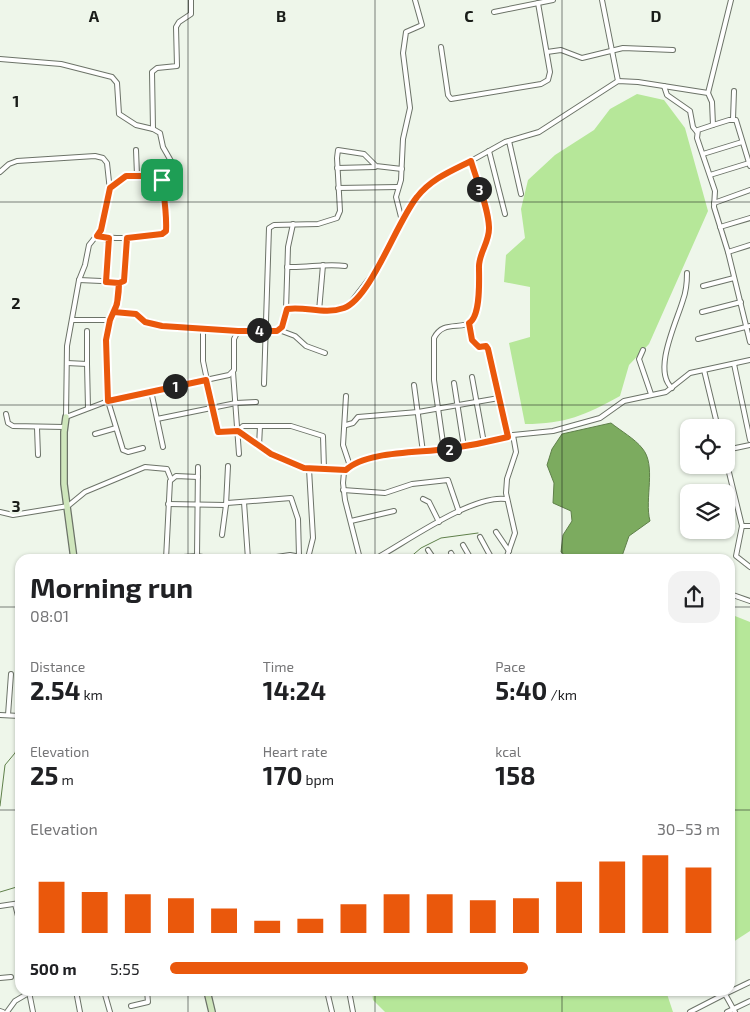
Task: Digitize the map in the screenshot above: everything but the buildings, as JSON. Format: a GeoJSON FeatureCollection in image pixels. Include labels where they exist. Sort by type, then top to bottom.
{"type":"FeatureCollection","features":[{"type":"Feature","properties":{"kind":"street"},"geometry":{"type":"LineString","coordinates":[[153,129],[152,72],[157,68],[176,66],[176,27],[179,22],[191,14],[191,0]]}},
{"type":"Feature","properties":{"kind":"street"},"geometry":{"type":"LineString","coordinates":[[402,221],[396,200],[402,169],[403,139],[410,105],[404,61],[404,36],[406,32],[422,25],[415,0]]}},
{"type":"Feature","properties":{"kind":"street"},"geometry":{"type":"LineString","coordinates":[[494,12],[553,0]]}},
{"type":"Feature","properties":{"kind":"street"},"geometry":{"type":"LineString","coordinates":[[602,0],[618,81]]}},
{"type":"Feature","properties":{"kind":"street"},"geometry":{"type":"LineString","coordinates":[[713,125],[712,102],[708,93],[731,0]]}},
{"type":"Feature","properties":{"kind":"street"},"geometry":{"type":"LineString","coordinates":[[441,47],[448,95],[454,100],[541,84],[550,76],[538,3]]}},
{"type":"Feature","properties":{"kind":"street"},"geometry":{"type":"LineString","coordinates":[[547,52],[561,50],[582,58],[623,48],[673,50]]}},
{"type":"Feature","properties":{"kind":"street"},"geometry":{"type":"LineString","coordinates":[[0,59],[61,64],[108,75],[117,83],[118,110],[122,116],[136,125],[153,129],[160,133],[170,161],[171,175],[163,183]]}},
{"type":"Feature","properties":{"kind":"street"},"geometry":{"type":"LineString","coordinates":[[286,310],[319,311],[343,308],[354,301],[379,266],[412,202],[428,185],[489,150],[509,141],[539,132],[618,81],[708,93]]}},
{"type":"Feature","properties":{"kind":"street"},"geometry":{"type":"LineString","coordinates":[[664,86],[666,95],[688,108],[716,193],[714,203],[748,327],[750,342]]}},
{"type":"Feature","properties":{"kind":"street"},"geometry":{"type":"LineString","coordinates":[[733,119],[734,91]]}},
{"type":"Feature","properties":{"kind":"street"},"geometry":{"type":"LineString","coordinates":[[696,132],[733,119]]}},
{"type":"Feature","properties":{"kind":"street"},"geometry":{"type":"LineString","coordinates":[[710,175],[750,165],[738,123],[733,119]]}},
{"type":"Feature","properties":{"kind":"street"},"geometry":{"type":"LineString","coordinates":[[509,141],[521,194]]}},
{"type":"Feature","properties":{"kind":"street"},"geometry":{"type":"LineString","coordinates":[[703,154],[742,142]]}},
{"type":"Feature","properties":{"kind":"street"},"geometry":{"type":"LineString","coordinates":[[136,150],[137,175]]}},
{"type":"Feature","properties":{"kind":"street"},"geometry":{"type":"LineString","coordinates":[[264,384],[267,230],[274,225],[318,224],[336,220],[340,211],[337,153],[340,150],[364,154],[376,166]]}},
{"type":"Feature","properties":{"kind":"street"},"geometry":{"type":"LineString","coordinates":[[489,150],[505,214]]}},
{"type":"Feature","properties":{"kind":"street"},"geometry":{"type":"LineString","coordinates":[[0,172],[9,164],[17,161],[99,156],[107,163],[110,188],[101,230],[89,245],[85,265],[79,280],[68,339],[66,417],[64,426],[64,484],[73,554]]}},
{"type":"Feature","properties":{"kind":"street"},"geometry":{"type":"LineString","coordinates":[[444,450],[434,380],[434,338],[446,327],[469,323],[474,318],[477,306],[479,263],[489,230],[487,215],[471,161]]}},
{"type":"Feature","properties":{"kind":"street"},"geometry":{"type":"LineString","coordinates":[[337,168],[376,166],[402,169]]}},
{"type":"Feature","properties":{"kind":"street"},"geometry":{"type":"LineString","coordinates":[[97,236],[127,238],[162,234],[166,231],[166,206],[162,192],[163,183],[159,176],[137,175],[124,177],[110,188]]}},
{"type":"Feature","properties":{"kind":"street"},"geometry":{"type":"LineString","coordinates":[[338,188],[398,187]]}},
{"type":"Feature","properties":{"kind":"street"},"geometry":{"type":"LineString","coordinates":[[714,203],[750,190]]}},
{"type":"Feature","properties":{"kind":"street"},"geometry":{"type":"LineString","coordinates":[[720,227],[750,218]]}},
{"type":"Feature","properties":{"kind":"street"},"geometry":{"type":"LineString","coordinates":[[279,330],[286,310],[287,267],[293,224]]}},
{"type":"Feature","properties":{"kind":"street"},"geometry":{"type":"LineString","coordinates":[[106,282],[109,238]]}},
{"type":"Feature","properties":{"kind":"street"},"geometry":{"type":"LineString","coordinates":[[79,280],[119,283],[124,281],[127,238]]}},
{"type":"Feature","properties":{"kind":"street"},"geometry":{"type":"LineString","coordinates":[[728,252],[750,245]]}},
{"type":"Feature","properties":{"kind":"street"},"geometry":{"type":"LineString","coordinates":[[319,311],[323,265]]}},
{"type":"Feature","properties":{"kind":"street"},"geometry":{"type":"LineString","coordinates":[[287,267],[345,266]]}},
{"type":"Feature","properties":{"kind":"street"},"geometry":{"type":"LineString","coordinates":[[672,388],[665,380],[664,363],[684,299],[687,273]]}},
{"type":"Feature","properties":{"kind":"street"},"geometry":{"type":"LineString","coordinates":[[703,286],[734,278]]}},
{"type":"Feature","properties":{"kind":"street"},"geometry":{"type":"LineString","coordinates":[[119,283],[114,312],[110,320],[106,353],[108,401],[124,451],[143,448]]}},
{"type":"Feature","properties":{"kind":"street"},"geometry":{"type":"LineString","coordinates":[[702,312],[741,302]]}},
{"type":"Feature","properties":{"kind":"street"},"geometry":{"type":"LineString","coordinates":[[114,312],[136,314],[153,324],[238,331],[279,330],[296,336],[306,346],[325,353]]}},
{"type":"Feature","properties":{"kind":"street"},"geometry":{"type":"LineString","coordinates":[[73,320],[110,320]]}},
{"type":"Feature","properties":{"kind":"street"},"geometry":{"type":"LineString","coordinates":[[469,323],[472,341],[479,347],[486,346],[488,349],[499,398],[516,452],[506,483],[506,499],[515,528],[515,537],[508,554]]}},
{"type":"Feature","properties":{"kind":"street"},"geometry":{"type":"LineString","coordinates":[[698,339],[748,327]]}},
{"type":"Feature","properties":{"kind":"street"},"geometry":{"type":"LineString","coordinates":[[203,328],[203,361],[218,432],[238,431],[271,454],[309,469],[346,470]]}},
{"type":"Feature","properties":{"kind":"street"},"geometry":{"type":"LineString","coordinates":[[87,331],[88,408]]}},
{"type":"Feature","properties":{"kind":"street"},"geometry":{"type":"LineString","coordinates":[[238,331],[234,339],[232,372],[239,454]]}},
{"type":"Feature","properties":{"kind":"street"},"geometry":{"type":"LineString","coordinates":[[643,350],[639,358],[651,394]]}},
{"type":"Feature","properties":{"kind":"street"},"geometry":{"type":"LineString","coordinates":[[359,554],[343,490],[343,478],[350,466],[369,458],[444,450],[511,436],[553,431],[600,418],[624,401],[666,392],[686,375],[750,360]]}},
{"type":"Feature","properties":{"kind":"street"},"geometry":{"type":"LineString","coordinates":[[67,364],[87,364]]}},
{"type":"Feature","properties":{"kind":"street"},"geometry":{"type":"LineString","coordinates":[[734,364],[750,440]]}},
{"type":"Feature","properties":{"kind":"street"},"geometry":{"type":"LineString","coordinates":[[704,370],[716,419]]}},
{"type":"Feature","properties":{"kind":"street"},"geometry":{"type":"LineString","coordinates":[[66,417],[108,401],[206,380],[232,372]]}},
{"type":"Feature","properties":{"kind":"street"},"geometry":{"type":"LineString","coordinates":[[472,377],[484,443]]}},
{"type":"Feature","properties":{"kind":"street"},"geometry":{"type":"LineString","coordinates":[[454,383],[464,447]]}},
{"type":"Feature","properties":{"kind":"street"},"geometry":{"type":"LineString","coordinates":[[414,385],[423,452]]}},
{"type":"Feature","properties":{"kind":"street"},"geometry":{"type":"LineString","coordinates":[[151,391],[163,447]]}},
{"type":"Feature","properties":{"kind":"street"},"geometry":{"type":"LineString","coordinates":[[346,396],[346,425],[343,445],[350,466]]}},
{"type":"Feature","properties":{"kind":"street"},"geometry":{"type":"LineString","coordinates":[[346,425],[353,424],[358,417],[418,412],[499,398]]}},
{"type":"Feature","properties":{"kind":"street"},"geometry":{"type":"LineString","coordinates":[[157,419],[212,407],[256,402]]}},
{"type":"Feature","properties":{"kind":"street"},"geometry":{"type":"LineString","coordinates":[[6,414],[10,425],[37,428],[64,426]]}},
{"type":"Feature","properties":{"kind":"street"},"geometry":{"type":"LineString","coordinates":[[238,431],[243,426],[291,426],[323,436],[324,469]]}},
{"type":"Feature","properties":{"kind":"street"},"geometry":{"type":"LineString","coordinates":[[259,446],[260,426]]}},
{"type":"Feature","properties":{"kind":"street"},"geometry":{"type":"LineString","coordinates":[[37,428],[38,455]]}},
{"type":"Feature","properties":{"kind":"street"},"geometry":{"type":"LineString","coordinates":[[95,434],[116,428]]}},
{"type":"Feature","properties":{"kind":"street"},"geometry":{"type":"LineString","coordinates":[[735,448],[750,445]]}},
{"type":"Feature","properties":{"kind":"street"},"geometry":{"type":"LineString","coordinates":[[197,554],[198,466]]}},
{"type":"Feature","properties":{"kind":"street"},"geometry":{"type":"LineString","coordinates":[[222,535],[227,504],[228,466]]}},
{"type":"Feature","properties":{"kind":"street"},"geometry":{"type":"LineString","coordinates":[[0,512],[13,514],[68,506],[85,492],[145,467],[167,469],[171,479],[166,554]]}},
{"type":"Feature","properties":{"kind":"street"},"geometry":{"type":"LineString","coordinates":[[309,469],[314,538],[311,554]]}},
{"type":"Feature","properties":{"kind":"street"},"geometry":{"type":"LineString","coordinates":[[729,474],[742,526],[735,554],[738,559],[750,567]]}},
{"type":"Feature","properties":{"kind":"street"},"geometry":{"type":"LineString","coordinates":[[171,479],[176,476],[198,477]]}},
{"type":"Feature","properties":{"kind":"street"},"geometry":{"type":"LineString","coordinates":[[343,490],[385,493],[412,484],[447,480],[459,512]]}},
{"type":"Feature","properties":{"kind":"street"},"geometry":{"type":"LineString","coordinates":[[168,504],[198,506],[291,498],[298,519],[300,554]]}},
{"type":"Feature","properties":{"kind":"street"},"geometry":{"type":"LineString","coordinates":[[423,499],[429,502],[439,522]]}},
{"type":"Feature","properties":{"kind":"street"},"geometry":{"type":"LineString","coordinates":[[384,554],[459,512],[488,500],[506,499]]}},
{"type":"Feature","properties":{"kind":"street"},"geometry":{"type":"LineString","coordinates":[[244,502],[248,554]]}},
{"type":"Feature","properties":{"kind":"street"},"geometry":{"type":"LineString","coordinates":[[351,520],[394,511]]}},
{"type":"Feature","properties":{"kind":"street"},"geometry":{"type":"LineString","coordinates":[[742,526],[750,526]]}},
{"type":"Feature","properties":{"kind":"street"},"geometry":{"type":"LineString","coordinates":[[496,532],[509,551]]}},
{"type":"Feature","properties":{"kind":"street"},"geometry":{"type":"LineString","coordinates":[[480,538],[489,554]]}},
{"type":"Feature","properties":{"kind":"street"},"geometry":{"type":"LineString","coordinates":[[463,545],[468,554]]}},
{"type":"Feature","properties":{"kind":"street"},"geometry":{"type":"LineString","coordinates":[[428,550],[431,554]]}},
{"type":"Feature","properties":{"kind":"street"},"geometry":{"type":"LineString","coordinates":[[735,596],[750,601]]}},
{"type":"Feature","properties":{"kind":"street"},"geometry":{"type":"LineString","coordinates":[[8,714],[11,674]]}},
{"type":"Feature","properties":{"kind":"street"},"geometry":{"type":"LineString","coordinates":[[0,715],[15,715]]}},
{"type":"Feature","properties":{"kind":"street"},"geometry":{"type":"LineString","coordinates":[[0,906],[15,904]]}},
{"type":"Feature","properties":{"kind":"street"},"geometry":{"type":"LineString","coordinates":[[0,978],[11,977]]}},
{"type":"Feature","properties":{"kind":"street"},"geometry":{"type":"LineString","coordinates":[[735,988],[750,982]]}},
{"type":"Feature","properties":{"kind":"street"},"geometry":{"type":"LineString","coordinates":[[4,1012],[23,996]]}},
{"type":"Feature","properties":{"kind":"street"},"geometry":{"type":"LineString","coordinates":[[31,996],[34,1012]]}},
{"type":"Feature","properties":{"kind":"street"},"geometry":{"type":"LineString","coordinates":[[77,996],[80,1012]]}},
{"type":"Feature","properties":{"kind":"street"},"geometry":{"type":"LineString","coordinates":[[105,996],[110,1012]]}},
{"type":"Feature","properties":{"kind":"street"},"geometry":{"type":"LineString","coordinates":[[131,1006],[148,1002],[147,996]]}},
{"type":"Feature","properties":{"kind":"street"},"geometry":{"type":"LineString","coordinates":[[208,996],[212,1012]]}},
{"type":"Feature","properties":{"kind":"street"},"geometry":{"type":"LineString","coordinates":[[328,996],[332,1012]]}},
{"type":"Feature","properties":{"kind":"street"},"geometry":{"type":"LineString","coordinates":[[349,996],[353,1012]]}},
{"type":"Feature","properties":{"kind":"street"},"geometry":{"type":"LineString","coordinates":[[690,1012],[717,996]]}},
{"type":"Feature","properties":{"kind":"street"},"geometry":{"type":"LineString","coordinates":[[726,996],[734,1011]]}},
{"type":"Feature","properties":{"kind":"street"},"geometry":{"type":"LineString","coordinates":[[728,1012],[734,1011],[750,1001]]}},
{"type":"Feature","properties":{"kind":"shaded area"},"geometry":{"type":"Polygon","coordinates":[[[637,94],[664,100],[685,128],[708,211],[649,344],[629,365],[620,396],[575,417],[539,424],[525,424],[509,343],[530,337],[530,287],[504,282],[506,255],[525,238],[521,209],[528,180],[555,155],[594,130],[610,109],[637,94]]]}},
{"type":"Feature","properties":{"kind":"shaded area"},"geometry":{"type":"Polygon","coordinates":[[[611,423],[636,441],[646,455],[650,473],[648,503],[650,521],[629,536],[623,554],[564,554],[561,552],[563,535],[572,521],[571,511],[553,503],[554,483],[547,465],[552,449],[562,434],[611,423]]]}},
{"type":"Feature","properties":{"kind":"shaded area"},"geometry":{"type":"Polygon","coordinates":[[[735,616],[750,622],[750,931],[735,941],[735,616]]]}},
{"type":"Feature","properties":{"kind":"shaded area"},"geometry":{"type":"Polygon","coordinates":[[[373,996],[668,996],[673,1012],[385,1012],[373,1000],[373,996]]]}},
{"type":"Feature","properties":{"kind":"waterway"},"geometry":{"type":"LineString","coordinates":[[414,554],[421,548],[441,538],[478,533]]}},
{"type":"Feature","properties":{"kind":"waterway"},"geometry":{"type":"LineString","coordinates":[[0,806],[5,765],[15,753]]}},
{"type":"Feature","properties":{"kind":"waterway"},"geometry":{"type":"LineString","coordinates":[[0,892],[15,888]]}},
{"type":"Feature","properties":{"kind":"route"},"geometry":{"type":"LineString","coordinates":[[162,180],[159,176],[126,176],[110,188],[101,230],[97,236],[109,238],[106,282],[119,283],[118,299],[117,304],[116,308],[114,312],[136,314],[145,322],[162,326],[238,331],[277,331],[282,327],[284,314],[287,309],[323,312],[343,308],[354,301],[379,266],[385,250],[418,194],[435,179],[471,161],[487,215],[489,230],[479,263],[477,306],[474,318],[469,323],[472,341],[479,347],[487,346],[508,437],[464,447],[369,458],[353,464],[346,470],[306,469],[271,454],[238,431],[218,432],[206,380],[108,401],[106,340],[110,320],[117,304],[119,283],[124,281],[127,238],[162,234],[166,231],[166,206],[162,192],[162,180]]}}]}
